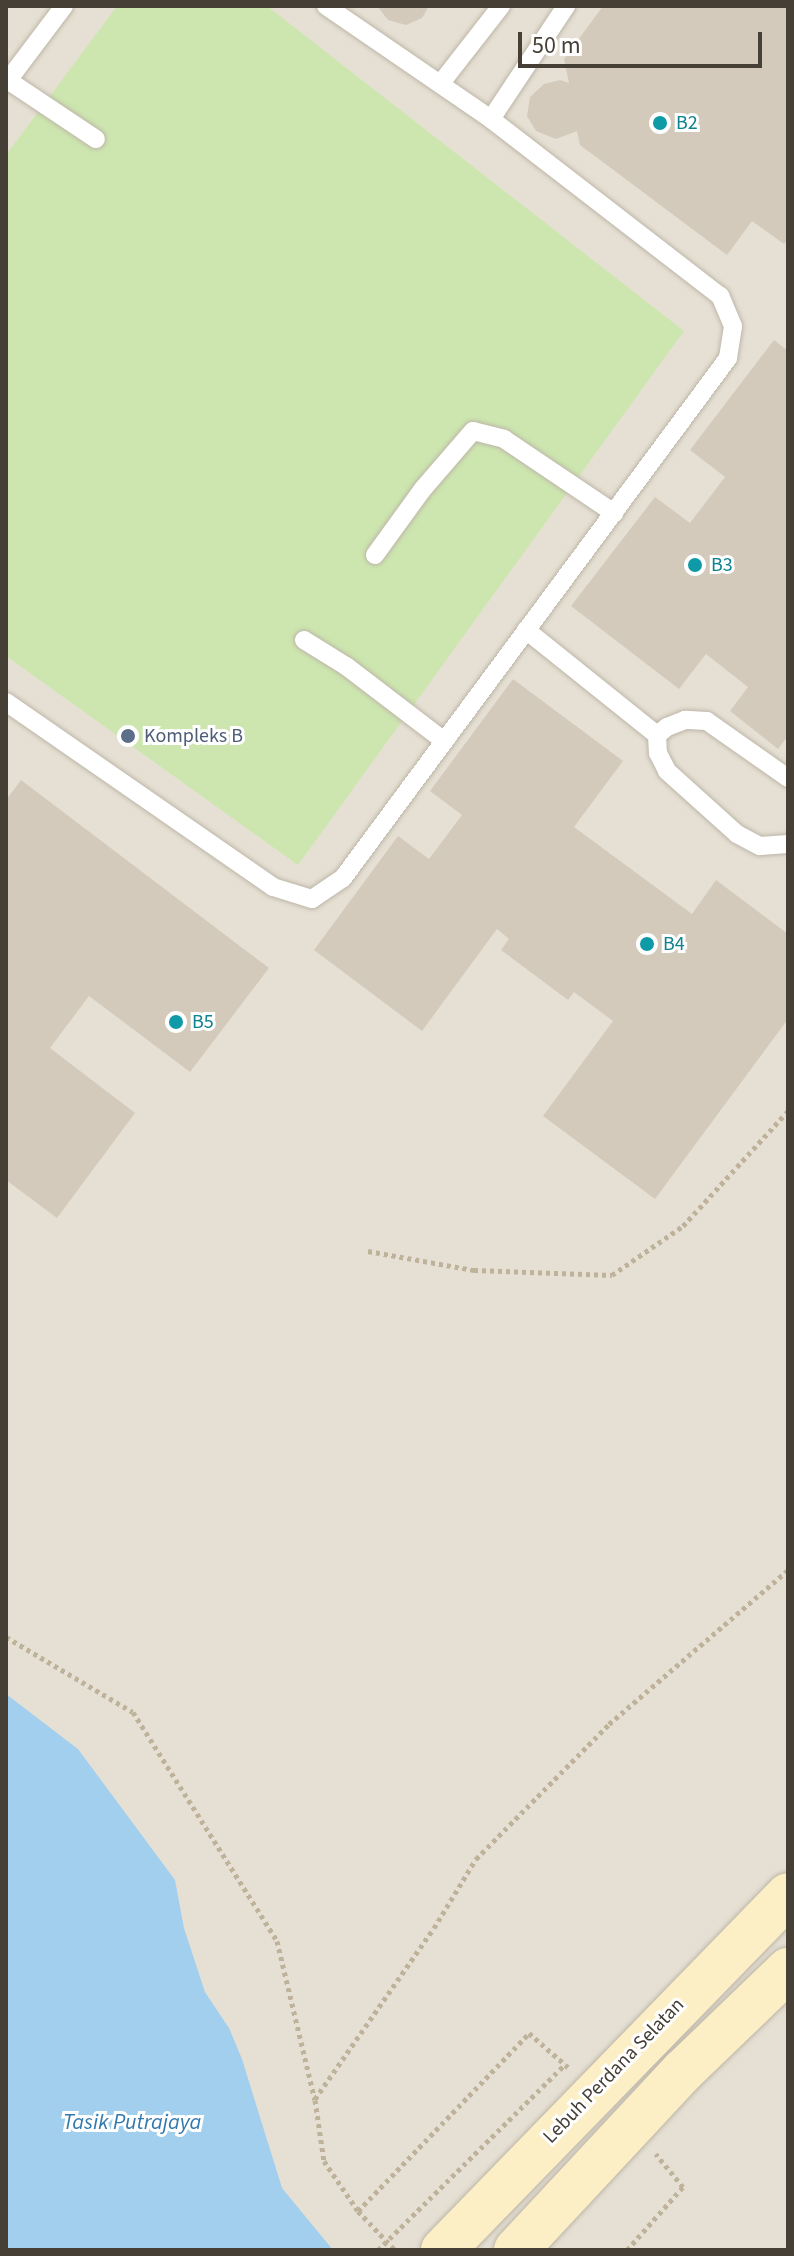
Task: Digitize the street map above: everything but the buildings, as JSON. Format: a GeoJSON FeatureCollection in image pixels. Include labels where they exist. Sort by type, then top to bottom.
{"type":"FeatureCollection","features":[{"type":"Feature","properties":{"kind":"main road","name":"Lebuh Perdana Selatan"},"geometry":{"type":"LineString","coordinates":[[443,2250],[788,1895]]}},
{"type":"Feature","properties":{"kind":"main road"},"geometry":{"type":"LineString","coordinates":[[516,2250],[683,2071],[788,1970]]}},
{"type":"Feature","properties":{"kind":"lane"},"geometry":{"type":"LineString","coordinates":[[64,6],[7,81],[96,139]]}},
{"type":"Feature","properties":{"kind":"lane"},"geometry":{"type":"LineString","coordinates":[[8,707],[273,887],[312,899],[343,878],[728,358],[733,326],[720,296],[491,119],[326,6]]}},
{"type":"Feature","properties":{"kind":"lane"},"geometry":{"type":"LineString","coordinates":[[441,83],[501,6]]}},
{"type":"Feature","properties":{"kind":"lane"},"geometry":{"type":"LineString","coordinates":[[491,119],[566,6]]}},
{"type":"Feature","properties":{"kind":"lane"},"geometry":{"type":"LineString","coordinates":[[375,555],[422,490],[473,431],[504,439],[614,513]]}},
{"type":"Feature","properties":{"kind":"lane"},"geometry":{"type":"LineString","coordinates":[[526,630],[657,735],[658,753],[667,771],[737,834],[760,846],[788,844]]}},
{"type":"Feature","properties":{"kind":"lane"},"geometry":{"type":"LineString","coordinates":[[304,640],[346,666],[444,741]]}},
{"type":"Feature","properties":{"kind":"lane"},"geometry":{"type":"LineString","coordinates":[[657,735],[685,720],[707,721],[788,778]]}},
{"type":"Feature","properties":{"kind":"path"},"geometry":{"type":"LineString","coordinates":[[368,1251],[474,1270],[612,1275],[683,1226],[788,1111]]}},
{"type":"Feature","properties":{"kind":"path"},"geometry":{"type":"LineString","coordinates":[[315,2100],[434,1928],[476,1859],[609,1724],[788,1570]]}},
{"type":"Feature","properties":{"kind":"path"},"geometry":{"type":"LineString","coordinates":[[6,1637],[133,1712],[277,1941],[315,2100],[324,2161],[358,2211],[395,2250]]}},
{"type":"Feature","properties":{"kind":"path"},"geometry":{"type":"LineString","coordinates":[[358,2211],[529,2033],[564,2064],[378,2250]]}},
{"type":"Feature","properties":{"kind":"path"},"geometry":{"type":"LineString","coordinates":[[627,2250],[683,2187],[651,2147]]}},
{"type":"Feature","properties":{"kind":"shaded area"},"geometry":{"type":"Polygon","coordinates":[[[6,6],[788,6],[788,2250],[203,2250],[6,1983],[6,6]]]}},
{"type":"Feature","properties":{"kind":"green space"},"geometry":{"type":"Polygon","coordinates":[[[117,6],[267,6],[684,331],[298,865],[6,656],[6,155],[117,6]]]}},
{"type":"Feature","properties":{"kind":"water","name":"Tasik Putrajaya"},"geometry":{"type":"Polygon","coordinates":[[[6,1694],[78,1749],[175,1880],[184,1928],[205,1992],[229,2028],[242,2059],[282,2188],[333,2250],[6,2250],[6,1694]]]}},
{"type":"Feature","properties":{"kind":"place","name":"B2"},"geometry":{"type":"Point","coordinates":[660,123]}},
{"type":"Feature","properties":{"kind":"place","name":"B3"},"geometry":{"type":"Point","coordinates":[695,565]}},
{"type":"Feature","properties":{"kind":"place","name":"Kompleks B"},"geometry":{"type":"Point","coordinates":[128,736]}},
{"type":"Feature","properties":{"kind":"place","name":"B4"},"geometry":{"type":"Point","coordinates":[647,944]}},
{"type":"Feature","properties":{"kind":"place","name":"B5"},"geometry":{"type":"Point","coordinates":[176,1022]}}]}
